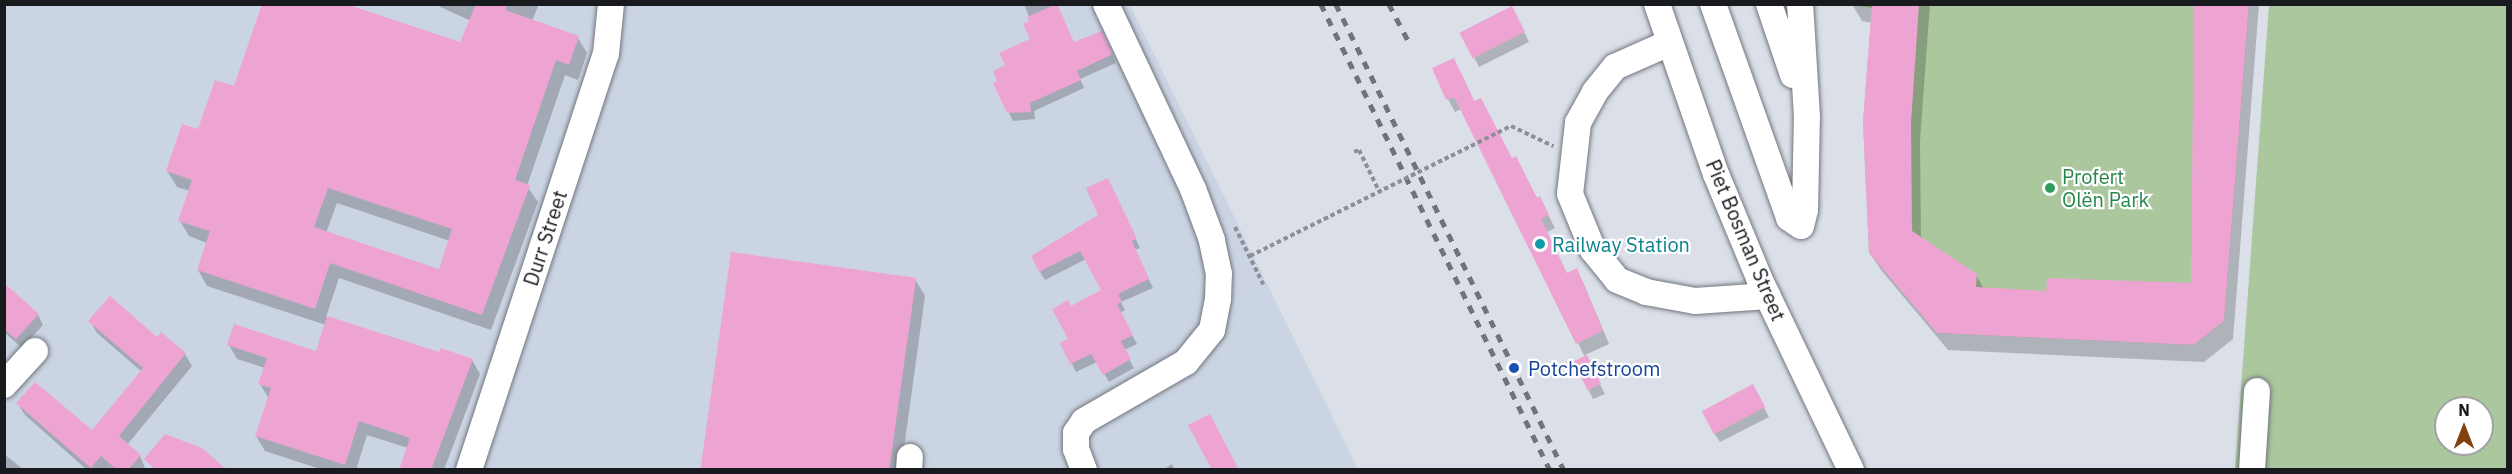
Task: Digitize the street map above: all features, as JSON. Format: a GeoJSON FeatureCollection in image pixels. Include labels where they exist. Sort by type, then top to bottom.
{"type":"FeatureCollection","features":[{"type":"Feature","properties":{"kind":"street","name":"Durr Street"},"geometry":{"type":"LineString","coordinates":[[469,470],[606,54],[613,20],[611,4]]}},
{"type":"Feature","properties":{"kind":"street"},"geometry":{"type":"LineString","coordinates":[[1084,470],[1076,449],[1076,433],[1084,421],[1186,362],[1212,330],[1218,299],[1218,274],[1212,240],[1193,189],[1106,4]]}},
{"type":"Feature","properties":{"kind":"street","name":"Piet Bosman Street"},"geometry":{"type":"LineString","coordinates":[[1657,4],[1716,174],[1768,296],[1851,470]]}},
{"type":"Feature","properties":{"kind":"street"},"geometry":{"type":"LineString","coordinates":[[1713,4],[1789,218],[1797,226],[1804,222],[1807,117],[1800,4]]}},
{"type":"Feature","properties":{"kind":"street"},"geometry":{"type":"LineString","coordinates":[[1769,4],[1807,117]]}},
{"type":"Feature","properties":{"kind":"street"},"geometry":{"type":"LineString","coordinates":[[1669,43],[1615,67],[1595,92],[1578,123],[1570,194],[1593,250],[1617,280],[1646,292],[1695,301],[1768,296]]}},
{"type":"Feature","properties":{"kind":"street"},"geometry":{"type":"LineString","coordinates":[[4,385],[35,351]]}},
{"type":"Feature","properties":{"kind":"street"},"geometry":{"type":"LineString","coordinates":[[2252,470],[2258,391]]}},
{"type":"Feature","properties":{"kind":"path"},"geometry":{"type":"LineString","coordinates":[[1250,256],[1511,126],[1575,156]]}},
{"type":"Feature","properties":{"kind":"path"},"geometry":{"type":"LineString","coordinates":[[1354,152],[1359,150],[1379,191]]}},
{"type":"Feature","properties":{"kind":"path"},"geometry":{"type":"LineString","coordinates":[[1236,227],[1263,284]]}},
{"type":"Feature","properties":{"kind":"shaded area"},"geometry":{"type":"Polygon","coordinates":[[[4,5],[1130,5],[1358,469],[5,469],[4,5]]]}},
{"type":"Feature","properties":{"kind":"green space","name":"Profert Olën Park"},"geometry":{"type":"Polygon","coordinates":[[[1853,5],[2249,5],[2224,321],[2194,345],[1937,333],[1869,253],[1863,122],[1872,8],[1853,5]]]}},
{"type":"Feature","properties":{"kind":"green space"},"geometry":{"type":"Polygon","coordinates":[[[2269,5],[2507,5],[2507,469],[2235,470],[2269,5]]]}},
{"type":"Feature","properties":{"kind":"building"},"geometry":{"type":"Polygon","coordinates":[[[262,4],[346,4],[460,42],[476,4],[507,4],[505,10],[579,36],[569,65],[556,60],[515,180],[530,185],[482,315],[330,263],[315,309],[197,270],[210,231],[178,221],[192,180],[166,171],[182,124],[198,129],[215,80],[234,86],[262,4]],[[328,188],[314,227],[439,269],[452,229],[328,188]]]}},
{"type":"Feature","properties":{"kind":"building"},"geometry":{"type":"Polygon","coordinates":[[[1057,4],[1074,42],[1102,31],[1113,54],[1077,71],[1081,80],[1030,103],[1031,112],[1007,113],[993,83],[997,81],[993,71],[1005,65],[999,53],[1030,39],[1023,24],[1029,21],[1027,17],[1057,4]]]}},
{"type":"Feature","properties":{"kind":"building"},"geometry":{"type":"Polygon","coordinates":[[[1872,4],[1919,4],[1911,123],[1912,231],[1977,274],[1976,287],[2046,291],[2047,278],[2191,283],[2194,4],[2249,4],[2224,321],[2194,345],[1937,333],[1869,253],[1863,122],[1872,4]]]}},
{"type":"Feature","properties":{"kind":"building"},"geometry":{"type":"Polygon","coordinates":[[[1512,6],[1525,32],[1473,59],[1459,33],[1512,6]]]}},
{"type":"Feature","properties":{"kind":"building","name":"Railway Station"},"geometry":{"type":"Polygon","coordinates":[[[1454,58],[1474,101],[1481,98],[1512,158],[1516,156],[1537,198],[1540,196],[1549,215],[1541,219],[1567,273],[1577,268],[1603,331],[1576,344],[1454,97],[1446,100],[1432,68],[1454,58]]]}},
{"type":"Feature","properties":{"kind":"building"},"geometry":{"type":"Polygon","coordinates":[[[1108,178],[1137,239],[1132,241],[1149,279],[1118,294],[1122,302],[1117,304],[1133,335],[1121,341],[1131,359],[1103,375],[1091,354],[1070,364],[1060,343],[1068,339],[1052,309],[1068,300],[1071,306],[1101,290],[1080,251],[1039,272],[1031,256],[1098,215],[1086,188],[1108,178]]]}},
{"type":"Feature","properties":{"kind":"building"},"geometry":{"type":"Polygon","coordinates":[[[731,252],[916,278],[889,470],[700,470],[731,252]]]}},
{"type":"Feature","properties":{"kind":"building"},"geometry":{"type":"Polygon","coordinates":[[[4,283],[39,314],[16,339],[4,329],[4,283]]]}},
{"type":"Feature","properties":{"kind":"building"},"geometry":{"type":"Polygon","coordinates":[[[110,296],[157,337],[161,332],[186,353],[119,436],[141,455],[128,470],[117,470],[101,456],[91,468],[16,403],[35,382],[92,430],[143,368],[88,321],[110,296]]]}},
{"type":"Feature","properties":{"kind":"building"},"geometry":{"type":"Polygon","coordinates":[[[327,316],[439,352],[441,348],[473,359],[431,470],[399,470],[410,438],[359,421],[345,465],[255,436],[271,388],[258,384],[267,358],[227,345],[234,324],[316,351],[327,316]]]}},
{"type":"Feature","properties":{"kind":"building"},"geometry":{"type":"Polygon","coordinates":[[[1587,355],[1601,384],[1588,390],[1574,362],[1587,355]]]}},
{"type":"Feature","properties":{"kind":"building"},"geometry":{"type":"Polygon","coordinates":[[[1753,384],[1765,407],[1714,434],[1702,411],[1753,384]]]}},
{"type":"Feature","properties":{"kind":"building"},"geometry":{"type":"Polygon","coordinates":[[[1210,414],[1239,470],[1212,470],[1188,425],[1210,414]]]}},
{"type":"Feature","properties":{"kind":"building"},"geometry":{"type":"Polygon","coordinates":[[[165,434],[202,448],[227,470],[156,470],[144,459],[165,434]]]}},
{"type":"Feature","properties":{"kind":"railway"},"geometry":{"type":"LineString","coordinates":[[1321,4],[1550,470]]}},
{"type":"Feature","properties":{"kind":"railway"},"geometry":{"type":"LineString","coordinates":[[1336,4],[1564,470]]}},
{"type":"Feature","properties":{"kind":"railway"},"geometry":{"type":"LineString","coordinates":[[1389,4],[1410,44]]}},
{"type":"Feature","properties":{"kind":"place","name":"Profert Olën Park"},"geometry":{"type":"Point","coordinates":[2050,188]}},
{"type":"Feature","properties":{"kind":"place","name":"Railway Station"},"geometry":{"type":"Point","coordinates":[1540,244]}},
{"type":"Feature","properties":{"kind":"place","name":"Potchefstroom"},"geometry":{"type":"Point","coordinates":[1514,368]}}]}
